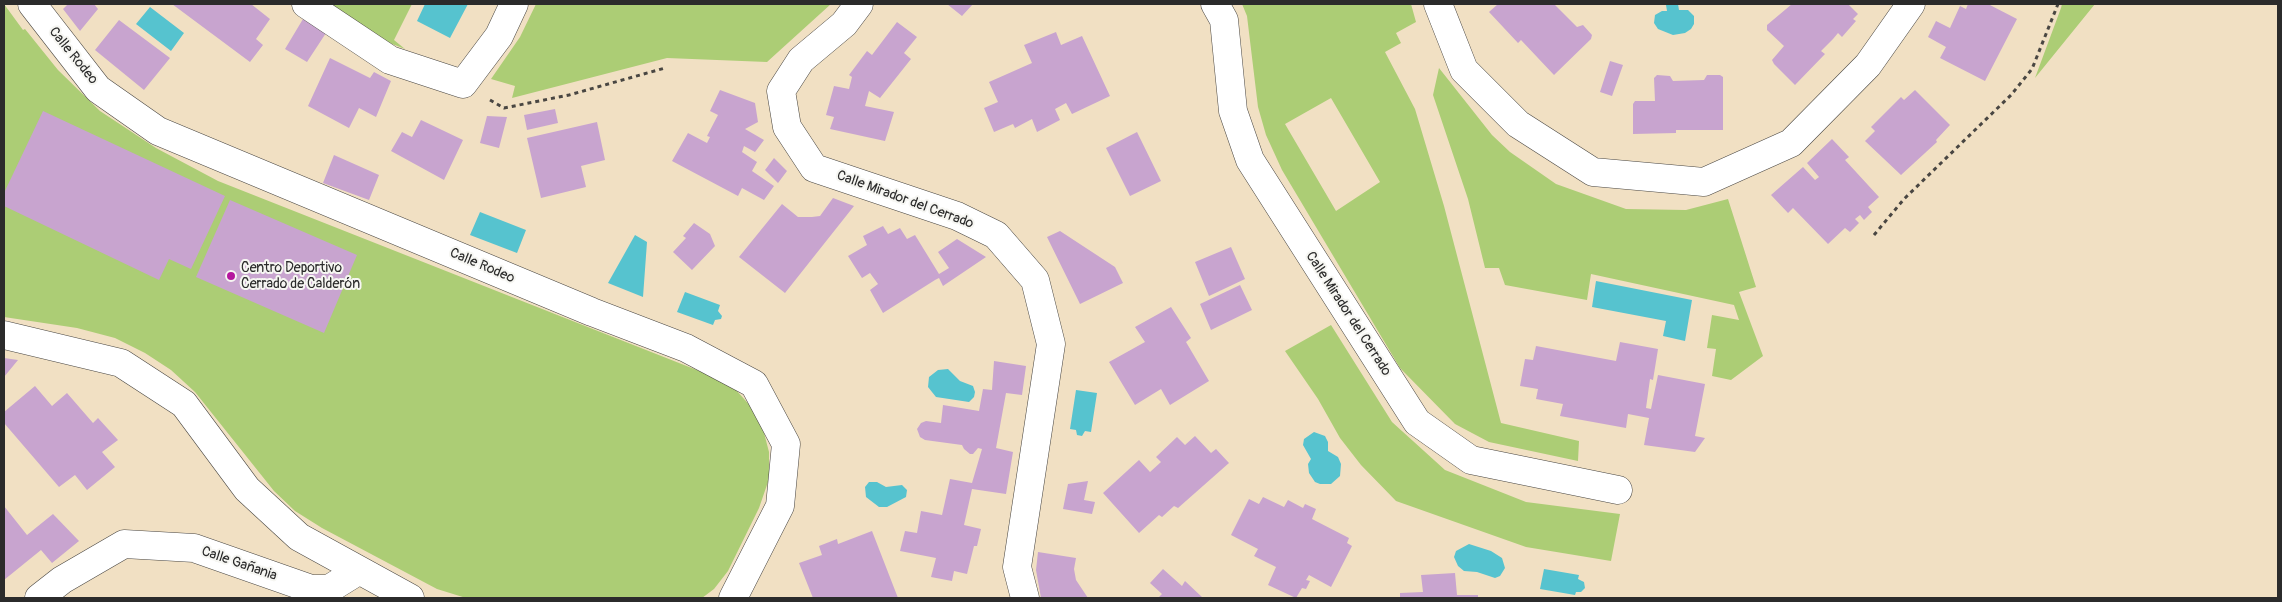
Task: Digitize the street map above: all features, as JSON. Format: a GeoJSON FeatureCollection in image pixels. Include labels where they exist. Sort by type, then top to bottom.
{"type":"FeatureCollection","features":[{"type":"Feature","properties":{"kind":"street","name":"Calle Rodeo"},"geometry":{"type":"LineString","coordinates":[[32,4],[98,89],[158,131],[592,312],[686,348],[754,384],[786,444],[780,506],[733,598]]}},
{"type":"Feature","properties":{"kind":"street"},"geometry":{"type":"LineString","coordinates":[[306,4],[390,60],[463,84],[499,36],[514,4]]}},
{"type":"Feature","properties":{"kind":"street","name":"Calle Mirador del Cerrado"},"geometry":{"type":"LineString","coordinates":[[859,4],[844,24],[801,60],[781,91],[787,127],[814,168],[956,216],[996,235],[1035,280],[1051,344],[1017,567],[1025,598]]}},
{"type":"Feature","properties":{"kind":"street","name":"Calle Mirador del Cerrado"},"geometry":{"type":"LineString","coordinates":[[1215,4],[1224,20],[1233,110],[1250,160],[1417,422],[1471,460],[1618,490]]}},
{"type":"Feature","properties":{"kind":"street"},"geometry":{"type":"LineString","coordinates":[[1438,4],[1464,70],[1518,124],[1593,172],[1704,182],[1790,143],[1868,66],[1911,4]]}},
{"type":"Feature","properties":{"kind":"street"},"geometry":{"type":"LineString","coordinates":[[4,335],[121,362],[184,404],[247,489],[299,537],[410,598]]}},
{"type":"Feature","properties":{"kind":"street","name":"Calle Gañania"},"geometry":{"type":"LineString","coordinates":[[39,598],[62,580],[124,544],[194,548],[311,589],[330,588],[358,571]]}},
{"type":"Feature","properties":{"kind":"path"},"geometry":{"type":"LineString","coordinates":[[1874,235],[1904,199],[2011,95],[2032,69],[2058,4]]}},
{"type":"Feature","properties":{"kind":"path"},"geometry":{"type":"LineString","coordinates":[[463,84],[504,108],[569,95],[665,68]]}},
{"type":"Feature","properties":{"kind":"green space","name":"Centro Deportivo Cerrado de Calderón"},"geometry":{"type":"Polygon","coordinates":[[[4,4],[23,30],[25,29],[58,70],[100,111],[156,148],[218,181],[717,378],[736,390],[754,410],[762,425],[769,452],[769,479],[759,508],[728,571],[714,589],[702,598],[466,598],[437,589],[322,528],[295,511],[274,491],[195,392],[171,370],[145,353],[115,338],[77,328],[4,317],[4,4]]]}},
{"type":"Feature","properties":{"kind":"green space"},"geometry":{"type":"Polygon","coordinates":[[[330,4],[412,4],[394,40],[405,49],[387,42],[330,4]]]}},
{"type":"Feature","properties":{"kind":"green space"},"geometry":{"type":"Polygon","coordinates":[[[536,4],[831,4],[767,62],[667,58],[512,98],[515,86],[491,79],[520,37],[536,4]]]}},
{"type":"Feature","properties":{"kind":"green space"},"geometry":{"type":"Polygon","coordinates":[[[1242,4],[1411,4],[1416,22],[1396,33],[1401,43],[1385,52],[1415,109],[1444,206],[1501,423],[1579,441],[1578,461],[1489,442],[1455,424],[1400,368],[1282,170],[1266,135],[1258,107],[1247,16],[1242,4]],[[1331,98],[1285,124],[1336,211],[1380,182],[1331,98]]]}},
{"type":"Feature","properties":{"kind":"green space"},"geometry":{"type":"Polygon","coordinates":[[[2062,4],[2095,4],[2035,78],[2061,8],[2062,4]]]}},
{"type":"Feature","properties":{"kind":"green space"},"geometry":{"type":"Polygon","coordinates":[[[1439,68],[1492,135],[1510,152],[1556,184],[1626,209],[1686,210],[1728,199],[1756,287],[1739,292],[1763,356],[1731,380],[1712,376],[1716,349],[1707,348],[1712,315],[1739,320],[1734,305],[1591,274],[1587,300],[1505,285],[1499,268],[1485,268],[1468,199],[1433,95],[1439,68]]]}},
{"type":"Feature","properties":{"kind":"green space"},"geometry":{"type":"Polygon","coordinates":[[[1331,325],[1392,422],[1445,470],[1526,502],[1620,514],[1611,561],[1526,547],[1396,501],[1361,465],[1340,438],[1318,399],[1285,351],[1331,325]]]}},
{"type":"Feature","properties":{"kind":"water"},"geometry":{"type":"Polygon","coordinates":[[[425,4],[468,4],[450,38],[417,21],[425,4]]]}},
{"type":"Feature","properties":{"kind":"water"},"geometry":{"type":"Polygon","coordinates":[[[1678,4],[1679,10],[1688,10],[1694,16],[1694,24],[1691,29],[1685,33],[1673,35],[1658,29],[1654,23],[1655,15],[1662,11],[1667,11],[1666,5],[1678,4]]]}},
{"type":"Feature","properties":{"kind":"water"},"geometry":{"type":"Polygon","coordinates":[[[150,7],[184,33],[171,51],[136,24],[150,7]]]}},
{"type":"Feature","properties":{"kind":"water"},"geometry":{"type":"Polygon","coordinates":[[[480,212],[526,230],[517,253],[470,235],[480,212]]]}},
{"type":"Feature","properties":{"kind":"water"},"geometry":{"type":"Polygon","coordinates":[[[635,235],[647,242],[643,297],[608,283],[635,235]]]}},
{"type":"Feature","properties":{"kind":"water"},"geometry":{"type":"Polygon","coordinates":[[[1596,281],[1692,300],[1685,341],[1663,336],[1666,321],[1592,307],[1596,281]]]}},
{"type":"Feature","properties":{"kind":"water"},"geometry":{"type":"Polygon","coordinates":[[[685,292],[720,305],[718,311],[722,316],[721,319],[715,320],[713,325],[677,312],[685,292]]]}},
{"type":"Feature","properties":{"kind":"water"},"geometry":{"type":"Polygon","coordinates":[[[948,369],[960,381],[973,386],[974,397],[969,402],[936,397],[928,387],[929,377],[938,370],[948,369]]]}},
{"type":"Feature","properties":{"kind":"water"},"geometry":{"type":"Polygon","coordinates":[[[1076,390],[1097,393],[1091,432],[1085,431],[1082,436],[1077,435],[1076,430],[1070,429],[1076,390]]]}},
{"type":"Feature","properties":{"kind":"water"},"geometry":{"type":"Polygon","coordinates":[[[1314,432],[1325,436],[1328,442],[1328,451],[1338,457],[1341,464],[1340,476],[1331,484],[1315,482],[1309,473],[1308,464],[1311,459],[1303,445],[1304,439],[1314,432]]]}},
{"type":"Feature","properties":{"kind":"water"},"geometry":{"type":"Polygon","coordinates":[[[869,482],[877,482],[886,487],[902,485],[907,490],[906,497],[887,507],[879,507],[866,497],[865,487],[869,482]]]}},
{"type":"Feature","properties":{"kind":"water"},"geometry":{"type":"Polygon","coordinates":[[[1469,544],[1491,551],[1502,558],[1505,568],[1500,576],[1495,578],[1477,572],[1464,571],[1458,566],[1454,557],[1456,551],[1469,544]]]}},
{"type":"Feature","properties":{"kind":"water"},"geometry":{"type":"Polygon","coordinates":[[[1544,569],[1579,575],[1578,579],[1584,582],[1585,588],[1581,592],[1576,592],[1575,595],[1540,589],[1544,569]]]}},
{"type":"Feature","properties":{"kind":"building"},"geometry":{"type":"Polygon","coordinates":[[[68,4],[94,4],[98,9],[80,31],[63,9],[68,4]]]}},
{"type":"Feature","properties":{"kind":"building"},"geometry":{"type":"Polygon","coordinates":[[[172,4],[251,4],[270,19],[256,39],[263,45],[250,62],[172,4]]]}},
{"type":"Feature","properties":{"kind":"building"},"geometry":{"type":"Polygon","coordinates":[[[947,4],[973,4],[962,16],[947,4]]]}},
{"type":"Feature","properties":{"kind":"building"},"geometry":{"type":"Polygon","coordinates":[[[1498,4],[1557,4],[1555,5],[1577,27],[1583,25],[1592,35],[1591,39],[1554,75],[1521,40],[1518,43],[1489,12],[1498,4]]]}},
{"type":"Feature","properties":{"kind":"building"},"geometry":{"type":"Polygon","coordinates":[[[1792,4],[1848,4],[1858,14],[1853,19],[1856,21],[1842,37],[1838,33],[1821,51],[1825,54],[1795,85],[1774,64],[1772,60],[1784,46],[1767,30],[1767,25],[1792,4]]]}},
{"type":"Feature","properties":{"kind":"building"},"geometry":{"type":"Polygon","coordinates":[[[1968,4],[1988,4],[2017,19],[1985,81],[1940,58],[1946,47],[1928,37],[1936,21],[1950,28],[1960,6],[1966,9],[1968,4]]]}},
{"type":"Feature","properties":{"kind":"building"},"geometry":{"type":"Polygon","coordinates":[[[303,19],[326,33],[307,62],[285,49],[303,19]]]}},
{"type":"Feature","properties":{"kind":"building"},"geometry":{"type":"Polygon","coordinates":[[[119,20],[170,58],[144,90],[95,50],[119,20]]]}},
{"type":"Feature","properties":{"kind":"building"},"geometry":{"type":"Polygon","coordinates":[[[897,22],[917,37],[904,53],[911,59],[880,98],[869,91],[865,106],[894,112],[885,141],[830,129],[834,117],[826,115],[834,86],[849,89],[852,77],[849,75],[867,51],[872,55],[897,22]]]}},
{"type":"Feature","properties":{"kind":"building"},"geometry":{"type":"Polygon","coordinates":[[[1056,32],[1061,45],[1082,36],[1110,96],[1072,114],[1066,103],[1055,109],[1060,120],[1037,132],[1032,119],[1015,128],[1013,124],[994,132],[984,108],[998,102],[989,82],[1032,63],[1024,45],[1056,32]]]}},
{"type":"Feature","properties":{"kind":"building"},"geometry":{"type":"Polygon","coordinates":[[[330,58],[370,78],[374,72],[391,81],[376,117],[359,108],[349,128],[308,106],[330,58]]]}},
{"type":"Feature","properties":{"kind":"building"},"geometry":{"type":"Polygon","coordinates":[[[1610,61],[1623,65],[1612,96],[1600,92],[1610,61]]]}},
{"type":"Feature","properties":{"kind":"building"},"geometry":{"type":"Polygon","coordinates":[[[1657,75],[1670,76],[1673,81],[1704,80],[1707,75],[1720,75],[1723,77],[1723,130],[1676,130],[1676,133],[1633,134],[1633,104],[1635,101],[1655,101],[1654,78],[1657,75]]]}},
{"type":"Feature","properties":{"kind":"building"},"geometry":{"type":"Polygon","coordinates":[[[720,90],[755,103],[758,122],[745,129],[764,140],[755,152],[744,146],[742,152],[757,162],[752,171],[774,186],[764,200],[742,188],[738,196],[672,161],[688,133],[707,143],[710,137],[707,136],[718,115],[710,111],[720,90]]]}},
{"type":"Feature","properties":{"kind":"building"},"geometry":{"type":"Polygon","coordinates":[[[1915,90],[1950,125],[1936,140],[1937,142],[1901,175],[1865,141],[1875,131],[1871,127],[1901,97],[1904,100],[1915,90]]]}},
{"type":"Feature","properties":{"kind":"building"},"geometry":{"type":"Polygon","coordinates":[[[555,109],[558,123],[527,130],[524,115],[555,109]]]}},
{"type":"Feature","properties":{"kind":"building"},"geometry":{"type":"Polygon","coordinates":[[[43,111],[225,196],[191,269],[169,259],[159,280],[4,206],[4,193],[43,111]]]}},
{"type":"Feature","properties":{"kind":"building"},"geometry":{"type":"Polygon","coordinates":[[[487,116],[507,117],[499,148],[480,143],[487,116]]]}},
{"type":"Feature","properties":{"kind":"building"},"geometry":{"type":"Polygon","coordinates":[[[421,120],[463,140],[444,180],[391,151],[402,132],[412,137],[421,120]]]}},
{"type":"Feature","properties":{"kind":"building"},"geometry":{"type":"Polygon","coordinates":[[[597,122],[605,160],[581,166],[586,187],[541,198],[527,138],[597,122]]]}},
{"type":"Feature","properties":{"kind":"building"},"geometry":{"type":"Polygon","coordinates":[[[1137,132],[1161,181],[1130,196],[1106,148],[1137,132]]]}},
{"type":"Feature","properties":{"kind":"building"},"geometry":{"type":"Polygon","coordinates":[[[1832,139],[1849,157],[1845,160],[1879,197],[1868,207],[1872,212],[1864,220],[1860,215],[1855,219],[1859,223],[1850,232],[1845,228],[1828,244],[1793,208],[1788,213],[1771,195],[1803,167],[1815,180],[1819,177],[1807,163],[1832,139]]]}},
{"type":"Feature","properties":{"kind":"building"},"geometry":{"type":"Polygon","coordinates":[[[334,155],[379,175],[369,200],[323,183],[334,155]]]}},
{"type":"Feature","properties":{"kind":"building"},"geometry":{"type":"Polygon","coordinates":[[[774,158],[787,171],[778,183],[765,170],[774,158]]]}},
{"type":"Feature","properties":{"kind":"building"},"geometry":{"type":"Polygon","coordinates":[[[833,198],[854,206],[785,293],[739,257],[782,204],[798,217],[812,217],[820,216],[833,198]]]}},
{"type":"Feature","properties":{"kind":"building"},"geometry":{"type":"Polygon","coordinates":[[[230,200],[357,255],[324,333],[196,277],[230,200]]]}},
{"type":"Feature","properties":{"kind":"building"},"geometry":{"type":"Polygon","coordinates":[[[694,223],[710,234],[715,246],[692,270],[673,252],[686,238],[683,236],[694,223]]]}},
{"type":"Feature","properties":{"kind":"building"},"geometry":{"type":"Polygon","coordinates":[[[883,226],[888,234],[900,228],[907,239],[915,235],[939,274],[949,268],[938,252],[957,239],[986,257],[943,286],[939,278],[883,313],[870,290],[878,284],[870,273],[862,278],[848,256],[867,245],[863,236],[883,226]]]}},
{"type":"Feature","properties":{"kind":"building"},"geometry":{"type":"Polygon","coordinates":[[[1060,231],[1115,267],[1123,283],[1080,304],[1047,237],[1060,231]]]}},
{"type":"Feature","properties":{"kind":"building"},"geometry":{"type":"Polygon","coordinates":[[[1231,247],[1245,279],[1209,296],[1195,262],[1231,247]]]}},
{"type":"Feature","properties":{"kind":"building"},"geometry":{"type":"Polygon","coordinates":[[[1240,285],[1252,310],[1211,330],[1200,304],[1240,285]]]}},
{"type":"Feature","properties":{"kind":"building"},"geometry":{"type":"Polygon","coordinates":[[[1171,307],[1191,338],[1186,342],[1209,381],[1170,405],[1161,389],[1135,405],[1109,362],[1145,342],[1135,327],[1171,307]]]}},
{"type":"Feature","properties":{"kind":"building"},"geometry":{"type":"Polygon","coordinates":[[[1620,342],[1658,349],[1653,380],[1650,379],[1646,408],[1651,409],[1658,375],[1705,384],[1695,436],[1705,438],[1695,452],[1644,445],[1649,418],[1628,414],[1626,428],[1560,416],[1563,404],[1536,399],[1538,389],[1520,386],[1525,359],[1533,360],[1536,346],[1616,361],[1620,342]]]}},
{"type":"Feature","properties":{"kind":"building"},"geometry":{"type":"Polygon","coordinates":[[[4,358],[18,360],[4,377],[4,358]]]}},
{"type":"Feature","properties":{"kind":"building"},"geometry":{"type":"Polygon","coordinates":[[[994,361],[1026,366],[1022,395],[1006,393],[996,448],[1013,452],[1006,494],[972,489],[964,525],[981,529],[977,546],[974,546],[967,574],[954,571],[952,581],[931,577],[936,558],[900,551],[905,531],[917,533],[921,511],[942,515],[950,479],[972,483],[982,449],[978,448],[973,454],[970,454],[962,445],[925,440],[920,437],[917,429],[921,423],[926,421],[941,423],[943,405],[979,411],[983,389],[992,390],[994,361]]]}},
{"type":"Feature","properties":{"kind":"building"},"geometry":{"type":"Polygon","coordinates":[[[35,386],[52,406],[67,393],[93,423],[98,418],[118,440],[102,452],[115,467],[87,490],[75,475],[59,487],[4,423],[4,412],[35,386]]]}},
{"type":"Feature","properties":{"kind":"building"},"geometry":{"type":"Polygon","coordinates":[[[1195,436],[1211,453],[1216,449],[1229,463],[1178,508],[1174,506],[1162,517],[1159,515],[1139,533],[1103,493],[1139,460],[1150,472],[1161,462],[1156,457],[1177,437],[1185,445],[1195,436]]]}},
{"type":"Feature","properties":{"kind":"building"},"geometry":{"type":"Polygon","coordinates":[[[1088,481],[1084,500],[1095,502],[1092,514],[1063,509],[1068,484],[1088,481]]]}},
{"type":"Feature","properties":{"kind":"building"},"geometry":{"type":"Polygon","coordinates":[[[1263,497],[1284,507],[1288,500],[1303,508],[1305,504],[1316,509],[1312,519],[1349,538],[1347,543],[1352,546],[1331,587],[1309,575],[1306,580],[1310,581],[1306,589],[1302,588],[1296,598],[1268,585],[1276,567],[1254,556],[1258,549],[1231,535],[1249,499],[1259,504],[1263,497]]]}},
{"type":"Feature","properties":{"kind":"building"},"geometry":{"type":"Polygon","coordinates":[[[4,506],[27,535],[53,514],[79,541],[52,563],[41,550],[4,580],[4,506]]]}},
{"type":"Feature","properties":{"kind":"building"},"geometry":{"type":"Polygon","coordinates":[[[872,531],[898,598],[813,598],[799,563],[822,555],[819,546],[837,539],[838,544],[872,531]]]}},
{"type":"Feature","properties":{"kind":"building"},"geometry":{"type":"Polygon","coordinates":[[[1038,552],[1076,558],[1074,569],[1076,580],[1088,598],[1041,598],[1036,570],[1038,552]]]}},
{"type":"Feature","properties":{"kind":"building"},"geometry":{"type":"Polygon","coordinates":[[[1163,569],[1182,586],[1185,581],[1203,598],[1158,598],[1162,594],[1150,583],[1163,569]]]}},
{"type":"Feature","properties":{"kind":"building"},"geometry":{"type":"Polygon","coordinates":[[[1455,573],[1457,595],[1478,595],[1478,598],[1400,598],[1400,593],[1423,592],[1421,575],[1455,573]]]}},
{"type":"Feature","properties":{"kind":"place","name":"Centro Deportivo Cerrado de Calderón"},"geometry":{"type":"Point","coordinates":[231,276]}}]}
